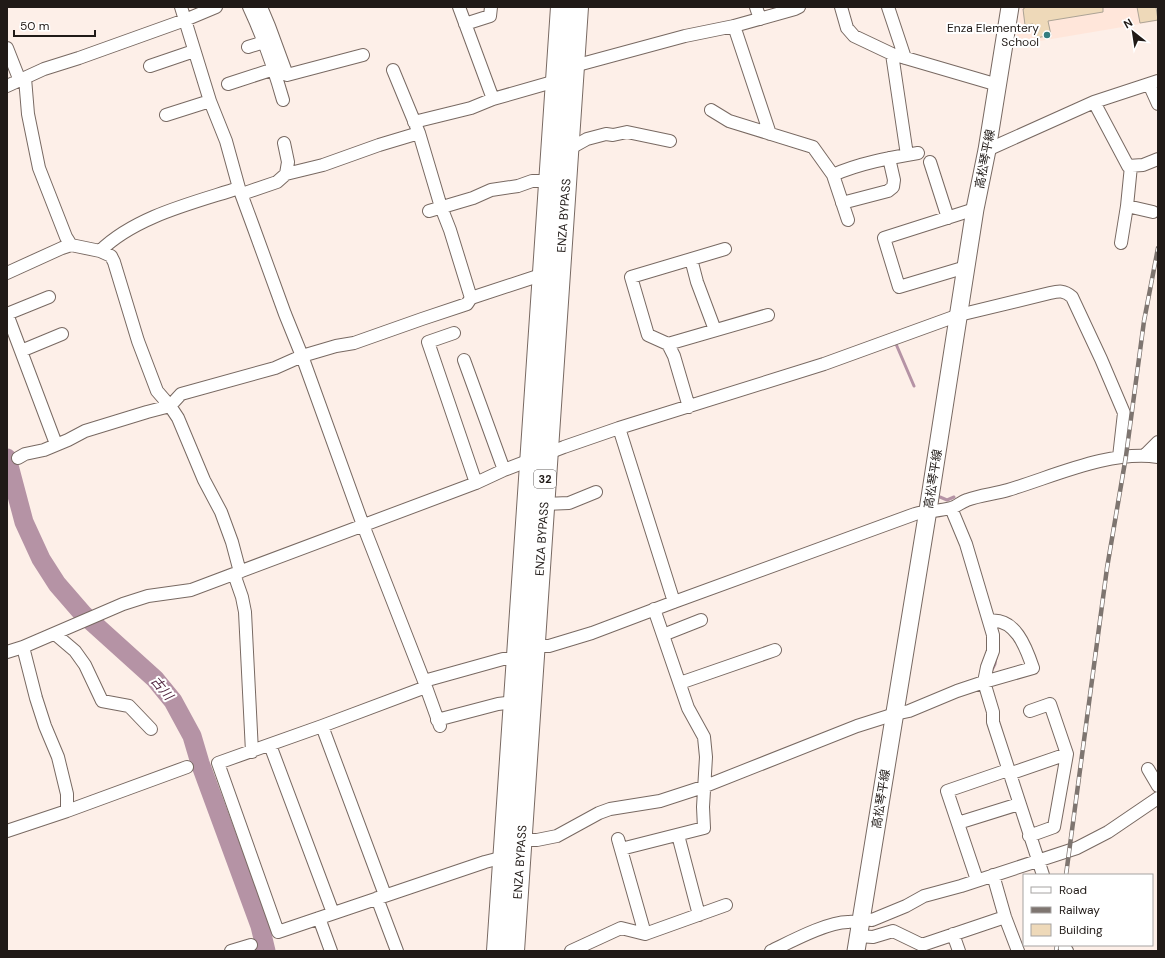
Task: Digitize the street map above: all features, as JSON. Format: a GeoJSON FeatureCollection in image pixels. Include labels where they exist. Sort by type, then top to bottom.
{"type":"FeatureCollection","features":[{"type":"Feature","properties":{"kind":"highway","name":"ENZA BYPASS"},"geometry":{"type":"LineString","coordinates":[[514,951],[544,504],[539,457],[544,274],[561,7]]}},
{"type":"Feature","properties":{"kind":"highway","name":"ENZA BYPASS"},"geometry":{"type":"LineString","coordinates":[[497,951],[517,659],[539,457],[569,149],[578,7]]}},
{"type":"Feature","properties":{"kind":"highway"},"geometry":{"type":"LineString","coordinates":[[517,659],[534,646]]}},
{"type":"Feature","properties":{"kind":"highway"},"geometry":{"type":"LineString","coordinates":[[504,857],[522,840]]}},
{"type":"Feature","properties":{"kind":"main road","name":"高松琴平線"},"geometry":{"type":"LineString","coordinates":[[859,932],[928,510],[975,209],[987,150],[1010,7]]}},
{"type":"Feature","properties":{"kind":"street"},"geometry":{"type":"LineString","coordinates":[[181,7],[210,101],[226,141],[241,191],[363,525],[425,684],[438,723],[498,704],[514,702]]}},
{"type":"Feature","properties":{"kind":"street"},"geometry":{"type":"LineString","coordinates":[[7,86],[44,69],[185,20],[216,7]]}},
{"type":"Feature","properties":{"kind":"street"},"geometry":{"type":"LineString","coordinates":[[249,7],[274,69],[283,100]]}},
{"type":"Feature","properties":{"kind":"street"},"geometry":{"type":"LineString","coordinates":[[261,7],[287,75],[364,55]]}},
{"type":"Feature","properties":{"kind":"street"},"geometry":{"type":"LineString","coordinates":[[459,7],[464,24],[493,99]]}},
{"type":"Feature","properties":{"kind":"street"},"geometry":{"type":"LineString","coordinates":[[464,24],[490,16],[491,7]]}},
{"type":"Feature","properties":{"kind":"street"},"geometry":{"type":"LineString","coordinates":[[756,7],[760,19]]}},
{"type":"Feature","properties":{"kind":"street"},"geometry":{"type":"LineString","coordinates":[[574,66],[685,36],[734,26],[795,10],[799,7]]}},
{"type":"Feature","properties":{"kind":"street"},"geometry":{"type":"LineString","coordinates":[[841,7],[847,28],[854,36],[892,54],[998,86]]}},
{"type":"Feature","properties":{"kind":"street"},"geometry":{"type":"LineString","coordinates":[[888,7],[905,58]]}},
{"type":"Feature","properties":{"kind":"street"},"geometry":{"type":"LineString","coordinates":[[734,26],[770,134]]}},
{"type":"Feature","properties":{"kind":"street"},"geometry":{"type":"LineString","coordinates":[[248,47],[264,42]]}},
{"type":"Feature","properties":{"kind":"street"},"geometry":{"type":"LineString","coordinates":[[7,48],[22,80],[39,168],[66,237],[71,245]]}},
{"type":"Feature","properties":{"kind":"street"},"geometry":{"type":"LineString","coordinates":[[150,66],[194,50]]}},
{"type":"Feature","properties":{"kind":"street"},"geometry":{"type":"LineString","coordinates":[[833,175],[851,167],[912,154],[892,54]]}},
{"type":"Feature","properties":{"kind":"street"},"geometry":{"type":"LineString","coordinates":[[228,84],[274,69]]}},
{"type":"Feature","properties":{"kind":"street"},"geometry":{"type":"LineString","coordinates":[[393,70],[419,133],[441,207],[450,230],[471,298]]}},
{"type":"Feature","properties":{"kind":"street"},"geometry":{"type":"LineString","coordinates":[[414,122],[471,108],[493,99],[556,81]]}},
{"type":"Feature","properties":{"kind":"street"},"geometry":{"type":"LineString","coordinates":[[987,150],[1094,102],[1153,83],[1158,104]]}},
{"type":"Feature","properties":{"kind":"street"},"geometry":{"type":"LineString","coordinates":[[166,115],[210,101]]}},
{"type":"Feature","properties":{"kind":"street"},"geometry":{"type":"LineString","coordinates":[[1094,102],[1128,166],[1143,165],[1158,159]]}},
{"type":"Feature","properties":{"kind":"street"},"geometry":{"type":"LineString","coordinates":[[711,110],[729,121],[813,147],[833,175],[848,220]]}},
{"type":"Feature","properties":{"kind":"street"},"geometry":{"type":"LineString","coordinates":[[569,149],[587,139],[606,134],[613,135],[628,132],[670,141]]}},
{"type":"Feature","properties":{"kind":"street"},"geometry":{"type":"LineString","coordinates":[[100,251],[119,236],[155,216],[277,182],[286,174],[323,165],[379,145],[419,133]]}},
{"type":"Feature","properties":{"kind":"street"},"geometry":{"type":"LineString","coordinates":[[284,143],[288,162],[286,174]]}},
{"type":"Feature","properties":{"kind":"street"},"geometry":{"type":"LineString","coordinates":[[842,203],[888,191],[893,186],[894,180],[889,158]]}},
{"type":"Feature","properties":{"kind":"street"},"geometry":{"type":"LineString","coordinates":[[930,162],[948,218]]}},
{"type":"Feature","properties":{"kind":"street"},"geometry":{"type":"LineString","coordinates":[[1121,243],[1128,206],[1131,166]]}},
{"type":"Feature","properties":{"kind":"street"},"geometry":{"type":"LineString","coordinates":[[428,211],[473,198],[491,190],[518,186],[532,181],[550,181]]}},
{"type":"Feature","properties":{"kind":"street"},"geometry":{"type":"LineString","coordinates":[[1128,206],[1154,212]]}},
{"type":"Feature","properties":{"kind":"street"},"geometry":{"type":"LineString","coordinates":[[966,267],[899,287],[884,238],[975,209]]}},
{"type":"Feature","properties":{"kind":"street"},"geometry":{"type":"LineString","coordinates":[[7,273],[71,245],[100,251],[111,256],[138,341],[156,391],[170,406],[178,418],[204,480],[221,512],[232,542],[245,612],[252,752]]}},
{"type":"Feature","properties":{"kind":"street"},"geometry":{"type":"LineString","coordinates":[[689,406],[674,356],[668,344],[648,335],[631,278],[725,249]]}},
{"type":"Feature","properties":{"kind":"street"},"geometry":{"type":"LineString","coordinates":[[691,259],[697,282],[715,330]]}},
{"type":"Feature","properties":{"kind":"street"},"geometry":{"type":"LineString","coordinates":[[18,458],[25,454],[44,450],[85,431],[170,406],[182,394],[274,368],[302,356],[336,346],[354,343],[422,318],[467,304],[471,298],[544,274]]}},
{"type":"Feature","properties":{"kind":"street"},"geometry":{"type":"LineString","coordinates":[[7,652],[24,647],[123,604],[148,596],[191,590],[476,483],[504,470],[619,428],[824,364],[959,315],[1050,293],[1062,291],[1067,292],[1072,297],[1124,413],[1119,457]]}},
{"type":"Feature","properties":{"kind":"street"},"geometry":{"type":"LineString","coordinates":[[49,297],[7,314],[56,444]]}},
{"type":"Feature","properties":{"kind":"street"},"geometry":{"type":"LineString","coordinates":[[668,344],[768,315]]}},
{"type":"Feature","properties":{"kind":"street"},"geometry":{"type":"LineString","coordinates":[[454,333],[428,342],[476,483]]}},
{"type":"Feature","properties":{"kind":"street"},"geometry":{"type":"LineString","coordinates":[[21,351],[62,334]]}},
{"type":"Feature","properties":{"kind":"street"},"geometry":{"type":"LineString","coordinates":[[464,360],[504,470]]}},
{"type":"Feature","properties":{"kind":"street"},"geometry":{"type":"LineString","coordinates":[[619,428],[674,602]]}},
{"type":"Feature","properties":{"kind":"street"},"geometry":{"type":"LineString","coordinates":[[1145,455],[1158,442]]}},
{"type":"Feature","properties":{"kind":"street"},"geometry":{"type":"LineString","coordinates":[[534,646],[549,646],[592,633],[885,524],[928,510],[951,508],[967,500],[1008,490],[1065,471],[1119,457],[1145,455],[1158,457]]}},
{"type":"Feature","properties":{"kind":"street"},"geometry":{"type":"LineString","coordinates":[[544,504],[569,503],[596,492]]}},
{"type":"Feature","properties":{"kind":"street"},"geometry":{"type":"LineString","coordinates":[[951,508],[966,544],[993,635],[993,652],[987,667],[984,682],[993,712],[993,722],[1042,874]]}},
{"type":"Feature","properties":{"kind":"street"},"geometry":{"type":"LineString","coordinates":[[645,934],[620,844],[678,835],[704,828],[703,807],[706,757],[704,737],[688,708],[654,609]]}},
{"type":"Feature","properties":{"kind":"street"},"geometry":{"type":"LineString","coordinates":[[522,840],[537,840],[557,836],[599,813],[610,809],[660,801],[704,788],[857,726],[910,710],[984,682],[1033,668],[1029,655],[1016,631],[1009,625],[997,619],[989,620]]}},
{"type":"Feature","properties":{"kind":"street"},"geometry":{"type":"LineString","coordinates":[[663,635],[701,620]]}},
{"type":"Feature","properties":{"kind":"street"},"geometry":{"type":"LineString","coordinates":[[55,634],[75,651],[85,665],[102,701],[129,706],[151,729]]}},
{"type":"Feature","properties":{"kind":"street"},"geometry":{"type":"LineString","coordinates":[[24,647],[40,712],[58,757],[67,794],[67,811]]}},
{"type":"Feature","properties":{"kind":"street"},"geometry":{"type":"LineString","coordinates":[[680,684],[775,650]]}},
{"type":"Feature","properties":{"kind":"street"},"geometry":{"type":"LineString","coordinates":[[504,857],[381,896],[278,932],[218,763],[322,726],[425,684],[503,659],[517,659]]}},
{"type":"Feature","properties":{"kind":"street"},"geometry":{"type":"LineString","coordinates":[[1029,836],[1054,827],[1067,754],[1050,704],[1030,712]]}},
{"type":"Feature","properties":{"kind":"street"},"geometry":{"type":"LineString","coordinates":[[322,726],[381,896],[397,951]]}},
{"type":"Feature","properties":{"kind":"street"},"geometry":{"type":"LineString","coordinates":[[270,745],[333,913]]}},
{"type":"Feature","properties":{"kind":"street"},"geometry":{"type":"LineString","coordinates":[[977,880],[947,790],[1067,754]]}},
{"type":"Feature","properties":{"kind":"street"},"geometry":{"type":"LineString","coordinates":[[7,831],[67,811],[187,767]]}},
{"type":"Feature","properties":{"kind":"street"},"geometry":{"type":"LineString","coordinates":[[1148,769],[1158,786]]}},
{"type":"Feature","properties":{"kind":"street"},"geometry":{"type":"LineString","coordinates":[[859,932],[872,920],[906,906],[924,896],[1077,848],[1108,832],[1158,798]]}},
{"type":"Feature","properties":{"kind":"street"},"geometry":{"type":"LineString","coordinates":[[958,823],[1019,804]]}},
{"type":"Feature","properties":{"kind":"street"},"geometry":{"type":"LineString","coordinates":[[678,835],[700,915]]}},
{"type":"Feature","properties":{"kind":"street"},"geometry":{"type":"LineString","coordinates":[[993,875],[1005,917],[1018,951]]}},
{"type":"Feature","properties":{"kind":"street"},"geometry":{"type":"LineString","coordinates":[[571,951],[621,928],[645,934],[726,906]]}},
{"type":"Feature","properties":{"kind":"street"},"geometry":{"type":"LineString","coordinates":[[771,951],[834,924],[848,922],[859,932],[873,937],[893,931],[911,946],[922,945],[1005,917]]}},
{"type":"Feature","properties":{"kind":"street"},"geometry":{"type":"LineString","coordinates":[[319,918],[331,951]]}},
{"type":"Feature","properties":{"kind":"street"},"geometry":{"type":"LineString","coordinates":[[953,934],[959,951]]}},
{"type":"Feature","properties":{"kind":"street"},"geometry":{"type":"LineString","coordinates":[[231,951],[251,944]]}},
{"type":"Feature","properties":{"kind":"shaded area","name":"Enza Elementery School"},"geometry":{"type":"Polygon","coordinates":[[[1021,7],[1158,7],[1158,21],[1016,45],[1021,7]]]}},
{"type":"Feature","properties":{"kind":"building"},"geometry":{"type":"Polygon","coordinates":[[[1024,7],[1103,7],[1103,12],[1048,21],[1051,35],[1036,38],[1033,24],[1025,25],[1024,7]]]}},
{"type":"Feature","properties":{"kind":"building"},"geometry":{"type":"Polygon","coordinates":[[[1137,7],[1156,7],[1158,20],[1140,23],[1137,7]]]}},
{"type":"Feature","properties":{"kind":"waterway"},"geometry":{"type":"LineString","coordinates":[[896,344],[914,386]]}},
{"type":"Feature","properties":{"kind":"waterway","name":"古川"},"geometry":{"type":"LineString","coordinates":[[7,458],[24,522],[41,559],[57,584],[83,614],[155,679],[173,701],[192,736],[200,763],[260,926],[266,951]]}},
{"type":"Feature","properties":{"kind":"waterway"},"geometry":{"type":"LineString","coordinates":[[940,497],[947,500],[954,497]]}},
{"type":"Feature","properties":{"kind":"waterway"},"geometry":{"type":"LineString","coordinates":[[992,670],[996,657]]}},
{"type":"Feature","properties":{"kind":"railway"},"geometry":{"type":"LineString","coordinates":[[1066,874],[1107,568],[1126,456],[1144,321],[1158,248]]}},
{"type":"Feature","properties":{"kind":"railway"},"geometry":{"type":"LineString","coordinates":[[1056,951],[1057,946]]}},
{"type":"Feature","properties":{"kind":"place","name":"Enza Elementery School"},"geometry":{"type":"Point","coordinates":[1047,35]}}]}
